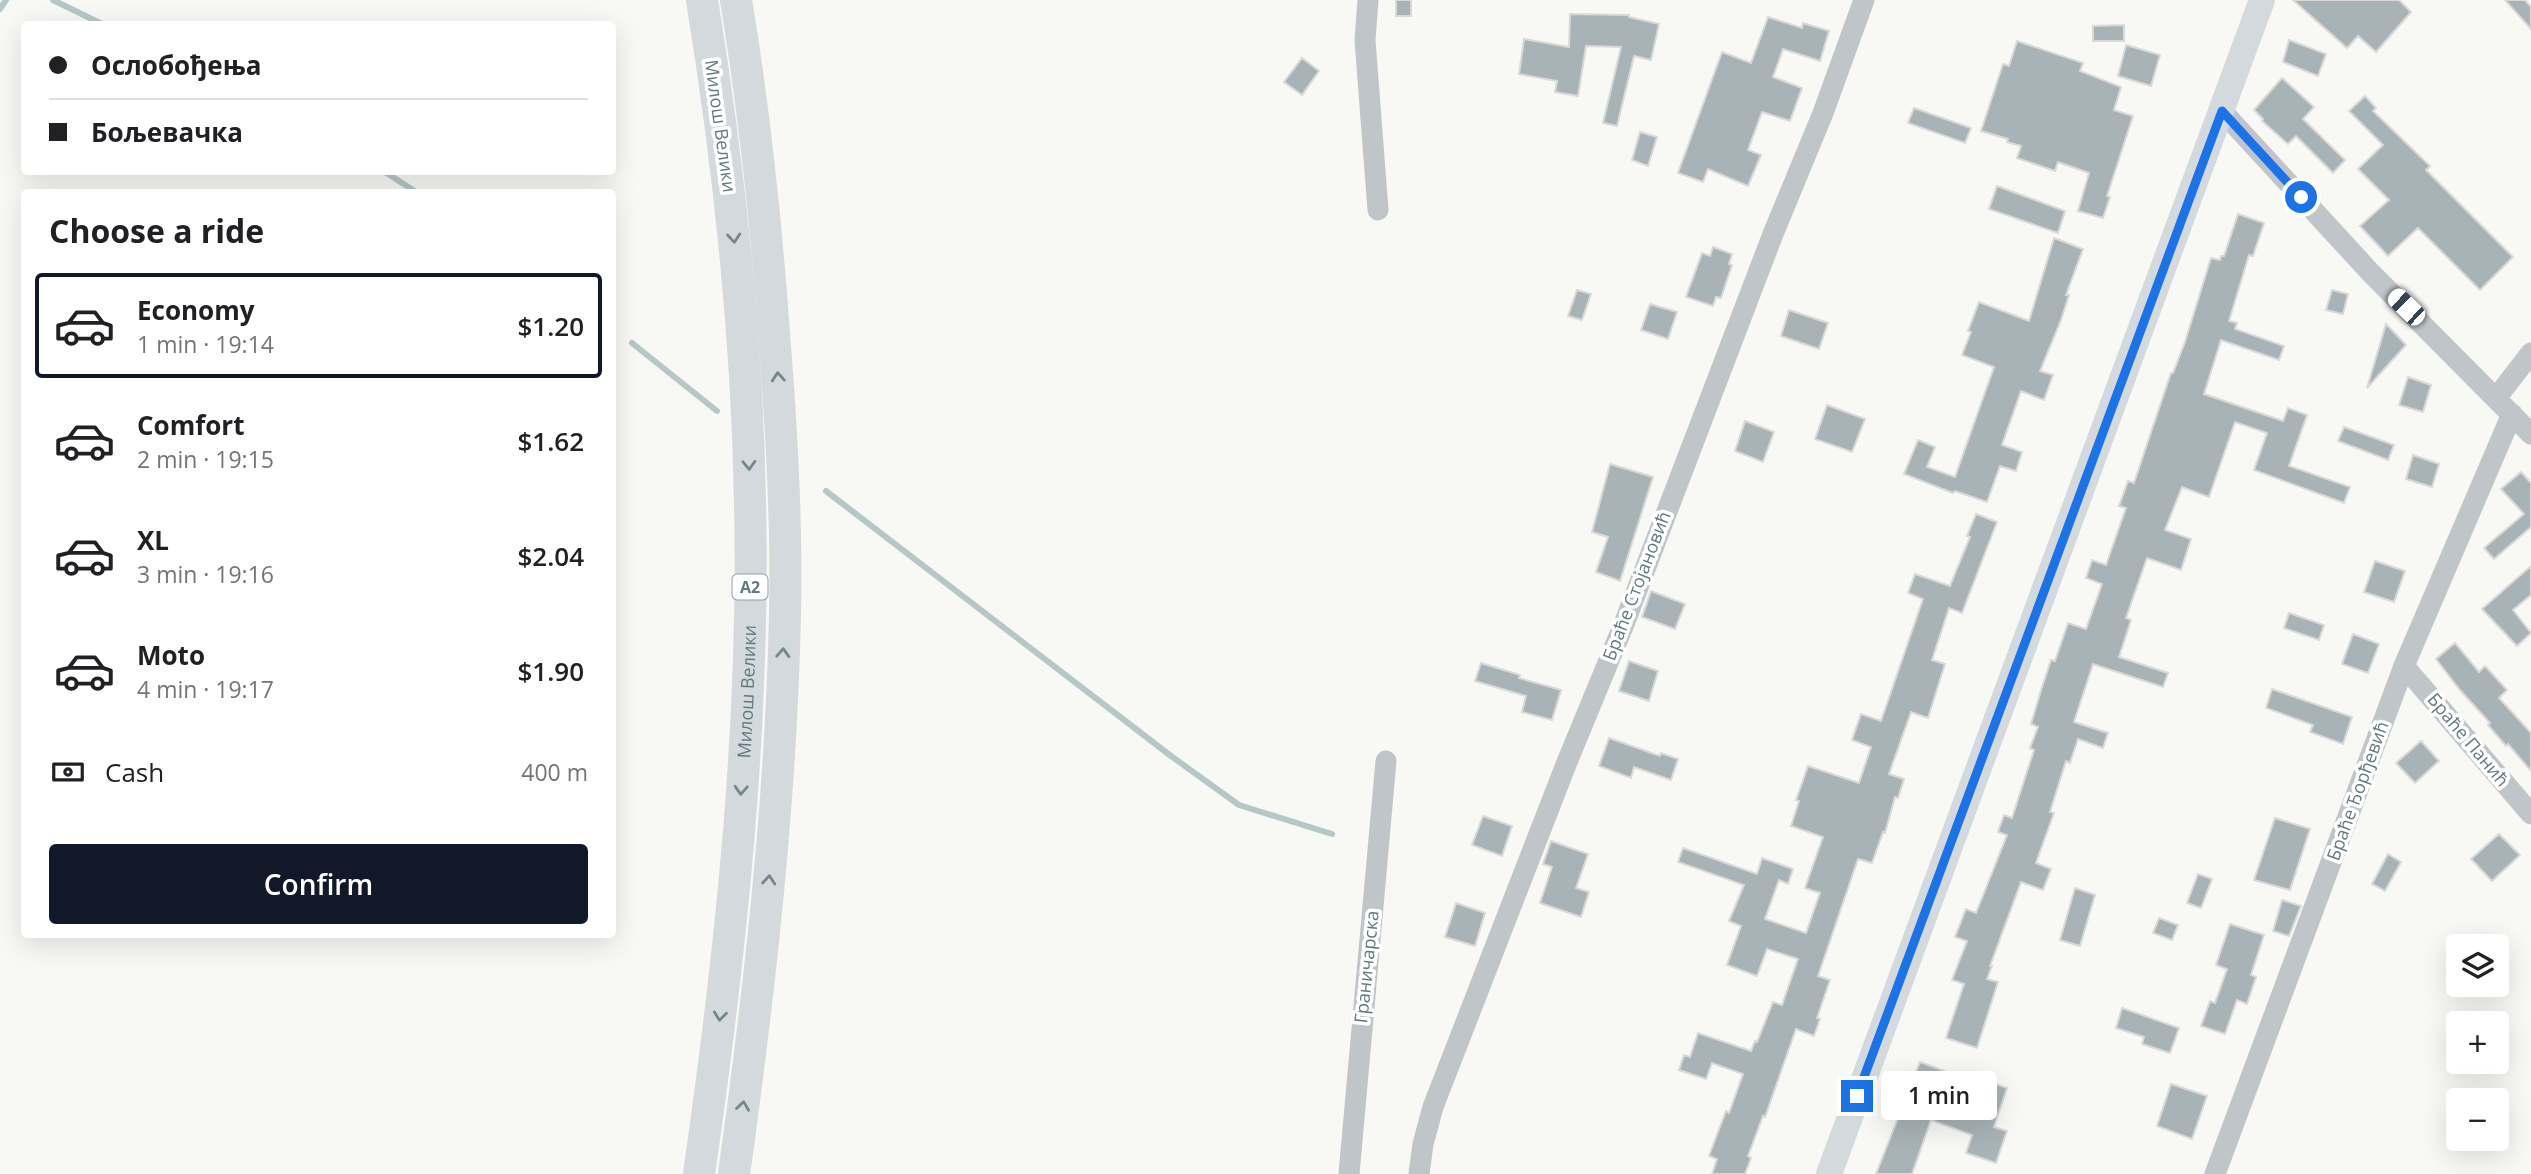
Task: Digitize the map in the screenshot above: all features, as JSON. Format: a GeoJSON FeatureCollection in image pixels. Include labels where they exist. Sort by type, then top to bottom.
{"type":"FeatureCollection","features":[{"type":"Feature","properties":{"kind":"highway","name":"Милош Велики"},"geometry":{"type":"LineString","coordinates":[[699,1174],[714,1069],[739,830],[750,611],[750,488],[739,292],[727,169],[702,0]]}},
{"type":"Feature","properties":{"kind":"highway","name":"Милош Велики"},"geometry":{"type":"LineString","coordinates":[[734,1174],[751,1046],[773,832],[785,613],[779,401],[771,292],[757,142],[736,0]]}},
{"type":"Feature","properties":{"kind":"main road"},"geometry":{"type":"LineString","coordinates":[[1829,1174],[2262,0]]}},
{"type":"Feature","properties":{"kind":"street"},"geometry":{"type":"LineString","coordinates":[[1368,0],[1365,40],[1378,210]]}},
{"type":"Feature","properties":{"kind":"street","name":"Браће Стојановић"},"geometry":{"type":"LineString","coordinates":[[1419,1174],[1423,1144],[1433,1107],[1773,234],[1823,113],[1864,0]]}},
{"type":"Feature","properties":{"kind":"street"},"geometry":{"type":"LineString","coordinates":[[2222,111],[2370,272],[2531,434]]}},
{"type":"Feature","properties":{"kind":"street"},"geometry":{"type":"LineString","coordinates":[[2497,397],[2531,353]]}},
{"type":"Feature","properties":{"kind":"street","name":"Браће Ђорђевић"},"geometry":{"type":"LineString","coordinates":[[2215,1174],[2404,666],[2512,414]]}},
{"type":"Feature","properties":{"kind":"street","name":"Браће Панић"},"geometry":{"type":"LineString","coordinates":[[2404,666],[2531,814]]}},
{"type":"Feature","properties":{"kind":"street","name":"Граничарска"},"geometry":{"type":"LineString","coordinates":[[1349,1174],[1386,761]]}},
{"type":"Feature","properties":{"kind":"building"},"geometry":{"type":"Polygon","coordinates":[[[1396,0],[1411,0],[1411,16],[1396,16],[1396,0]]]}},
{"type":"Feature","properties":{"kind":"building"},"geometry":{"type":"Polygon","coordinates":[[[2293,0],[2399,0],[2411,12],[2376,52],[2358,36],[2347,48],[2293,0]]]}},
{"type":"Feature","properties":{"kind":"building"},"geometry":{"type":"Polygon","coordinates":[[[2505,0],[2525,0],[2531,7],[2531,29],[2505,0]]]}},
{"type":"Feature","properties":{"kind":"building"},"geometry":{"type":"Polygon","coordinates":[[[1570,14],[1629,15],[1659,24],[1651,60],[1634,56],[1617,126],[1603,123],[1621,47],[1586,46],[1578,96],[1555,92],[1557,81],[1519,74],[1524,39],[1569,47],[1570,14]]]}},
{"type":"Feature","properties":{"kind":"building"},"geometry":{"type":"Polygon","coordinates":[[[1768,17],[1802,28],[1803,23],[1829,31],[1820,61],[1783,49],[1773,77],[1802,88],[1790,121],[1762,112],[1748,150],[1761,155],[1748,186],[1708,169],[1703,182],[1678,173],[1722,52],[1751,63],[1768,17]]]}},
{"type":"Feature","properties":{"kind":"building"},"geometry":{"type":"Polygon","coordinates":[[[2124,25],[2124,41],[2093,41],[2093,26],[2124,25]]]}},
{"type":"Feature","properties":{"kind":"building"},"geometry":{"type":"Polygon","coordinates":[[[2289,40],[2326,54],[2318,76],[2283,62],[2289,40]]]}},
{"type":"Feature","properties":{"kind":"building"},"geometry":{"type":"Polygon","coordinates":[[[2017,41],[2083,63],[2080,71],[2121,87],[2114,110],[2133,116],[2107,196],[2110,197],[2103,218],[2078,211],[2089,173],[2058,162],[2055,171],[2017,158],[2021,146],[1981,131],[2003,64],[2009,66],[2017,41]]]}},
{"type":"Feature","properties":{"kind":"building"},"geometry":{"type":"Polygon","coordinates":[[[2126,45],[2160,55],[2151,86],[2118,76],[2126,45]]]}},
{"type":"Feature","properties":{"kind":"building"},"geometry":{"type":"Polygon","coordinates":[[[1302,58],[1319,71],[1302,95],[1284,82],[1302,58]]]}},
{"type":"Feature","properties":{"kind":"building"},"geometry":{"type":"Polygon","coordinates":[[[2282,78],[2314,107],[2303,119],[2345,160],[2333,173],[2296,136],[2288,144],[2262,121],[2254,110],[2282,78]]]}},
{"type":"Feature","properties":{"kind":"building"},"geometry":{"type":"Polygon","coordinates":[[[2365,96],[2376,108],[2373,111],[2430,166],[2426,170],[2513,257],[2480,290],[2418,228],[2388,256],[2360,226],[2389,200],[2358,169],[2383,145],[2349,111],[2365,96]]]}},
{"type":"Feature","properties":{"kind":"building"},"geometry":{"type":"Polygon","coordinates":[[[1914,108],[1971,128],[1965,143],[1908,123],[1914,108]]]}},
{"type":"Feature","properties":{"kind":"building"},"geometry":{"type":"Polygon","coordinates":[[[1640,132],[1657,137],[1648,166],[1632,160],[1640,132]]]}},
{"type":"Feature","properties":{"kind":"building"},"geometry":{"type":"Polygon","coordinates":[[[1997,186],[2065,211],[2058,233],[1989,209],[1997,186]]]}},
{"type":"Feature","properties":{"kind":"building"},"geometry":{"type":"Polygon","coordinates":[[[2238,214],[2264,223],[2253,256],[2249,255],[2229,321],[2237,323],[2235,329],[2284,346],[2279,360],[2221,340],[2204,394],[2283,421],[2288,408],[2307,415],[2289,466],[2350,487],[2344,503],[2254,470],[2267,433],[2235,422],[2209,497],[2182,487],[2165,530],[2191,539],[2181,570],[2147,558],[2126,618],[2131,620],[2119,657],[2168,673],[2163,687],[2093,664],[2074,722],[2108,733],[2103,748],[2078,739],[2070,763],[2066,761],[2050,812],[2054,813],[2036,863],[2051,869],[2043,890],[2021,882],[1990,966],[1987,979],[1998,982],[1977,1048],[1946,1038],[1964,984],[1952,980],[1967,941],[1955,937],[1966,909],[1976,913],[2007,835],[1998,832],[2004,815],[2012,818],[2034,750],[2030,748],[2038,727],[2031,724],[2051,660],[2055,661],[2068,623],[2086,629],[2102,584],[2086,578],[2092,560],[2106,565],[2126,508],[2119,506],[2128,481],[2134,483],[2171,373],[2185,342],[2211,258],[2220,260],[2221,256],[2224,256],[2238,214]]]}},
{"type":"Feature","properties":{"kind":"building"},"geometry":{"type":"Polygon","coordinates":[[[2054,238],[2083,249],[2066,295],[2069,295],[2061,320],[2040,371],[2053,375],[2044,400],[2021,391],[2002,445],[2022,452],[2016,471],[2000,466],[1987,502],[1955,491],[1953,493],[1904,474],[1918,440],[1935,447],[1927,467],[1955,477],[1994,367],[1962,355],[1979,302],[2029,321],[2054,238]]]}},
{"type":"Feature","properties":{"kind":"building"},"geometry":{"type":"Polygon","coordinates":[[[1713,247],[1732,254],[1729,264],[1732,265],[1721,298],[1716,297],[1713,306],[1686,297],[1702,253],[1710,256],[1713,247]]]}},
{"type":"Feature","properties":{"kind":"building"},"geometry":{"type":"Polygon","coordinates":[[[1577,290],[1591,294],[1582,320],[1568,316],[1577,290]]]}},
{"type":"Feature","properties":{"kind":"building"},"geometry":{"type":"Polygon","coordinates":[[[2332,290],[2348,294],[2343,314],[2326,310],[2332,290]]]}},
{"type":"Feature","properties":{"kind":"building"},"geometry":{"type":"Polygon","coordinates":[[[1650,304],[1677,312],[1668,339],[1641,330],[1650,304]]]}},
{"type":"Feature","properties":{"kind":"building"},"geometry":{"type":"Polygon","coordinates":[[[1789,310],[1828,323],[1819,349],[1781,336],[1789,310]]]}},
{"type":"Feature","properties":{"kind":"building"},"geometry":{"type":"Polygon","coordinates":[[[2386,324],[2406,345],[2367,388],[2386,324]]]}},
{"type":"Feature","properties":{"kind":"building"},"geometry":{"type":"Polygon","coordinates":[[[2408,377],[2431,385],[2423,412],[2399,405],[2408,377]]]}},
{"type":"Feature","properties":{"kind":"building"},"geometry":{"type":"Polygon","coordinates":[[[1827,405],[1865,419],[1852,452],[1815,439],[1827,405]]]}},
{"type":"Feature","properties":{"kind":"building"},"geometry":{"type":"Polygon","coordinates":[[[1745,421],[1774,432],[1763,462],[1735,451],[1745,421]]]}},
{"type":"Feature","properties":{"kind":"building"},"geometry":{"type":"Polygon","coordinates":[[[2344,427],[2394,445],[2388,460],[2338,441],[2344,427]]]}},
{"type":"Feature","properties":{"kind":"building"},"geometry":{"type":"Polygon","coordinates":[[[2413,455],[2439,464],[2432,487],[2406,479],[2413,455]]]}},
{"type":"Feature","properties":{"kind":"building"},"geometry":{"type":"Polygon","coordinates":[[[1610,464],[1653,477],[1620,581],[1596,572],[1608,537],[1592,532],[1610,464]]]}},
{"type":"Feature","properties":{"kind":"building"},"geometry":{"type":"Polygon","coordinates":[[[2521,472],[2531,483],[2531,527],[2494,559],[2484,548],[2524,514],[2501,489],[2521,472]]]}},
{"type":"Feature","properties":{"kind":"building"},"geometry":{"type":"Polygon","coordinates":[[[1976,514],[1997,522],[1962,613],[1949,608],[1932,660],[1945,664],[1928,718],[1911,712],[1889,774],[1904,779],[1898,798],[1895,797],[1885,833],[1883,832],[1872,863],[1858,859],[1818,976],[1830,980],[1814,1036],[1796,1029],[1765,1117],[1763,1116],[1748,1156],[1751,1158],[1745,1174],[1712,1174],[1717,1159],[1709,1156],[1743,1074],[1712,1063],[1706,1079],[1679,1070],[1684,1055],[1690,1057],[1698,1033],[1751,1051],[1773,1002],[1782,1005],[1798,959],[1767,949],[1757,976],[1727,965],[1741,926],[1729,921],[1744,885],[1678,862],[1683,848],[1757,874],[1762,858],[1793,869],[1788,884],[1779,880],[1765,919],[1806,933],[1820,893],[1805,888],[1823,837],[1791,826],[1799,801],[1796,800],[1808,766],[1859,783],[1871,747],[1852,740],[1861,714],[1881,721],[1923,599],[1908,593],[1915,574],[1950,586],[1970,537],[1967,536],[1976,514]]]}},
{"type":"Feature","properties":{"kind":"building"},"geometry":{"type":"Polygon","coordinates":[[[2375,561],[2405,571],[2394,602],[2364,592],[2375,561]]]}},
{"type":"Feature","properties":{"kind":"building"},"geometry":{"type":"Polygon","coordinates":[[[2531,566],[2531,595],[2513,610],[2531,633],[2517,646],[2482,609],[2531,566]]]}},
{"type":"Feature","properties":{"kind":"building"},"geometry":{"type":"Polygon","coordinates":[[[1651,591],[1685,604],[1675,629],[1642,617],[1651,591]]]}},
{"type":"Feature","properties":{"kind":"building"},"geometry":{"type":"Polygon","coordinates":[[[2289,613],[2324,625],[2319,640],[2284,628],[2289,613]]]}},
{"type":"Feature","properties":{"kind":"building"},"geometry":{"type":"Polygon","coordinates":[[[2353,634],[2379,644],[2368,673],[2342,664],[2353,634]]]}},
{"type":"Feature","properties":{"kind":"building"},"geometry":{"type":"Polygon","coordinates":[[[2455,643],[2479,672],[2485,666],[2507,690],[2499,698],[2531,733],[2531,771],[2488,725],[2490,723],[2436,659],[2455,643]]]}},
{"type":"Feature","properties":{"kind":"building"},"geometry":{"type":"Polygon","coordinates":[[[1629,661],[1658,671],[1649,701],[1619,691],[1629,661]]]}},
{"type":"Feature","properties":{"kind":"building"},"geometry":{"type":"Polygon","coordinates":[[[1481,663],[1561,690],[1552,720],[1522,712],[1526,696],[1475,681],[1481,663]]]}},
{"type":"Feature","properties":{"kind":"building"},"geometry":{"type":"Polygon","coordinates":[[[2272,689],[2352,717],[2343,744],[2310,732],[2313,725],[2266,708],[2272,689]]]}},
{"type":"Feature","properties":{"kind":"building"},"geometry":{"type":"Polygon","coordinates":[[[1609,738],[1660,756],[1661,753],[1678,759],[1671,780],[1634,767],[1631,778],[1599,766],[1609,738]]]}},
{"type":"Feature","properties":{"kind":"building"},"geometry":{"type":"Polygon","coordinates":[[[2421,741],[2439,761],[2415,783],[2396,763],[2421,741]]]}},
{"type":"Feature","properties":{"kind":"building"},"geometry":{"type":"Polygon","coordinates":[[[1483,816],[1512,826],[1502,856],[1472,845],[1483,816]]]}},
{"type":"Feature","properties":{"kind":"building"},"geometry":{"type":"Polygon","coordinates":[[[2275,818],[2310,829],[2290,890],[2254,880],[2275,818]]]}},
{"type":"Feature","properties":{"kind":"building"},"geometry":{"type":"Polygon","coordinates":[[[2499,834],[2520,855],[2492,881],[2471,859],[2499,834]]]}},
{"type":"Feature","properties":{"kind":"building"},"geometry":{"type":"Polygon","coordinates":[[[1551,841],[1588,854],[1576,888],[1589,892],[1581,917],[1540,903],[1552,867],[1543,864],[1551,841]]]}},
{"type":"Feature","properties":{"kind":"building"},"geometry":{"type":"Polygon","coordinates":[[[2388,854],[2401,862],[2385,891],[2372,884],[2388,854]]]}},
{"type":"Feature","properties":{"kind":"building"},"geometry":{"type":"Polygon","coordinates":[[[2198,874],[2212,879],[2201,908],[2187,903],[2198,874]]]}},
{"type":"Feature","properties":{"kind":"building"},"geometry":{"type":"Polygon","coordinates":[[[2075,888],[2095,895],[2080,946],[2060,940],[2075,888]]]}},
{"type":"Feature","properties":{"kind":"building"},"geometry":{"type":"Polygon","coordinates":[[[2282,900],[2301,906],[2289,936],[2273,931],[2282,900]]]}},
{"type":"Feature","properties":{"kind":"building"},"geometry":{"type":"Polygon","coordinates":[[[1456,903],[1485,913],[1475,946],[1445,937],[1456,903]]]}},
{"type":"Feature","properties":{"kind":"building"},"geometry":{"type":"Polygon","coordinates":[[[2159,918],[2178,925],[2172,940],[2153,933],[2159,918]]]}},
{"type":"Feature","properties":{"kind":"building"},"geometry":{"type":"Polygon","coordinates":[[[2230,924],[2264,935],[2251,975],[2256,977],[2247,1004],[2237,1000],[2225,1034],[2201,1026],[2210,1001],[2215,1003],[2227,969],[2216,965],[2230,924]]]}},
{"type":"Feature","properties":{"kind":"building"},"geometry":{"type":"Polygon","coordinates":[[[2122,1008],[2179,1028],[2170,1053],[2142,1044],[2144,1037],[2116,1028],[2122,1008]]]}},
{"type":"Feature","properties":{"kind":"building"},"geometry":{"type":"Polygon","coordinates":[[[1920,1062],[1974,1082],[1976,1077],[2007,1088],[1994,1127],[2007,1131],[1996,1163],[1966,1153],[1972,1135],[1931,1120],[1912,1174],[1876,1174],[1920,1062]]]}},
{"type":"Feature","properties":{"kind":"building"},"geometry":{"type":"Polygon","coordinates":[[[2171,1084],[2207,1096],[2192,1139],[2157,1126],[2171,1084]]]}},
{"type":"Feature","properties":{"kind":"waterway"},"geometry":{"type":"LineString","coordinates":[[0,9],[6,0]]}},
{"type":"Feature","properties":{"kind":"waterway"},"geometry":{"type":"LineString","coordinates":[[53,0],[96,21]]}},
{"type":"Feature","properties":{"kind":"waterway"},"geometry":{"type":"LineString","coordinates":[[390,175],[411,189]]}},
{"type":"Feature","properties":{"kind":"waterway"},"geometry":{"type":"LineString","coordinates":[[632,343],[717,411]]}},
{"type":"Feature","properties":{"kind":"waterway"},"geometry":{"type":"LineString","coordinates":[[826,491],[1171,756],[1239,805],[1332,834]]}},
{"type":"Feature","properties":{"kind":"route"},"geometry":{"type":"LineString","coordinates":[[1857,1096],[2222,111],[2301,197]]}}]}
